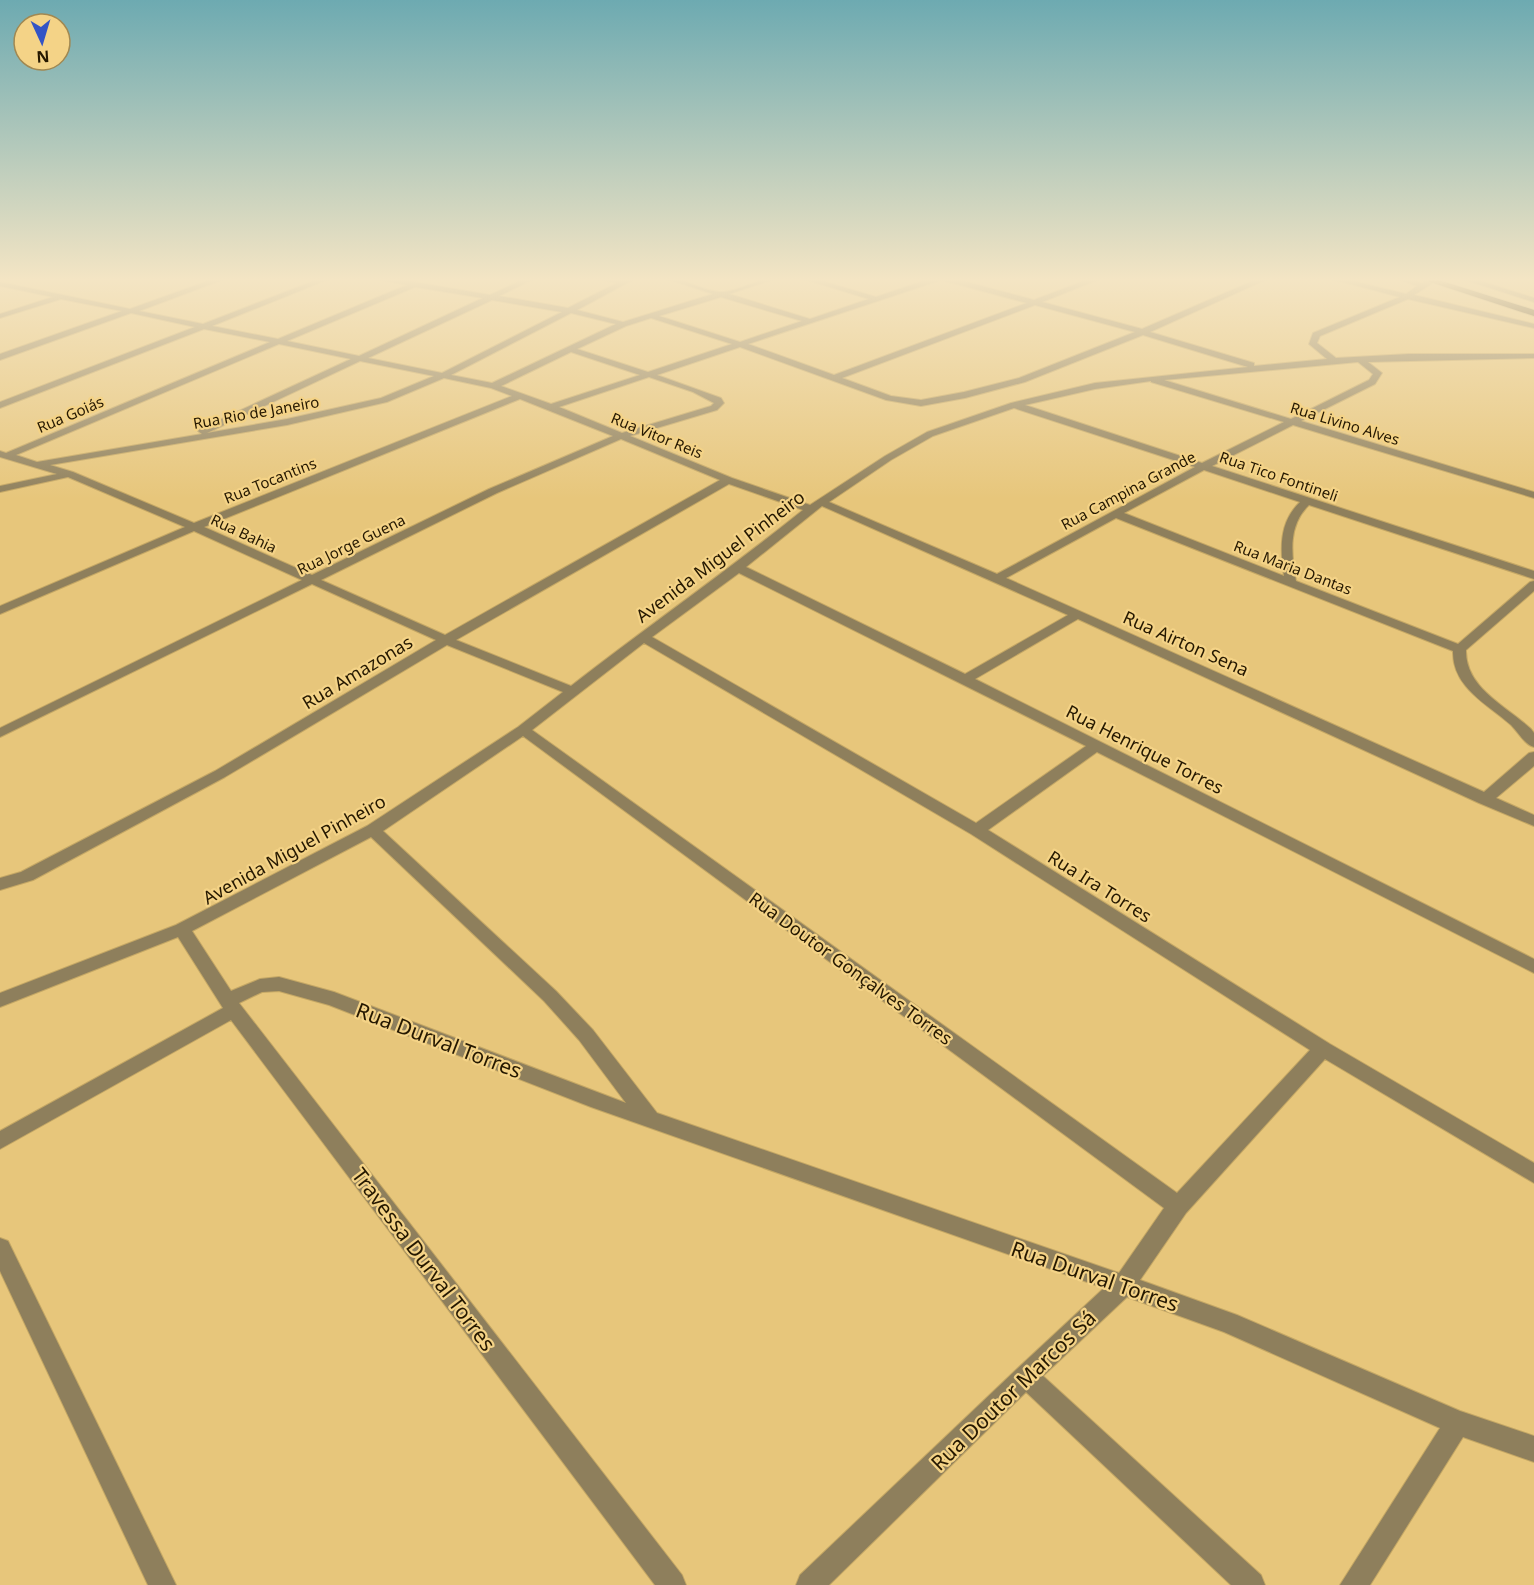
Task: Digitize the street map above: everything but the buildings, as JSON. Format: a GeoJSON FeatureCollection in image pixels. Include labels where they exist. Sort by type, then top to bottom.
{"type":"FeatureCollection","features":[{"type":"Feature","properties":{"kind":"street"},"geometry":{"type":"LineString","coordinates":[[0,357],[17,351]]}},
{"type":"Feature","properties":{"kind":"street"},"geometry":{"type":"LineString","coordinates":[[0,405],[140,351]]}},
{"type":"Feature","properties":{"kind":"street","name":"Rua Goiás"},"geometry":{"type":"LineString","coordinates":[[3,455],[256,351]]}},
{"type":"Feature","properties":{"kind":"street","name":"Rua Vitor Reis"},"geometry":{"type":"LineString","coordinates":[[324,351],[492,386],[551,407],[728,480],[816,506]]}},
{"type":"Feature","properties":{"kind":"street"},"geometry":{"type":"LineString","coordinates":[[183,440],[375,351]]}},
{"type":"Feature","properties":{"kind":"street","name":"Rua Rio de Janeiro"},"geometry":{"type":"LineString","coordinates":[[35,465],[362,406],[442,376],[492,351]]}},
{"type":"Feature","properties":{"kind":"street"},"geometry":{"type":"LineString","coordinates":[[492,386],[565,351]]}},
{"type":"Feature","properties":{"kind":"street"},"geometry":{"type":"LineString","coordinates":[[575,351],[645,375]]}},
{"type":"Feature","properties":{"kind":"street"},"geometry":{"type":"LineString","coordinates":[[551,407],[718,351]]}},
{"type":"Feature","properties":{"kind":"street"},"geometry":{"type":"LineString","coordinates":[[759,351],[889,398],[921,403],[992,389],[1053,369],[1097,351]]}},
{"type":"Feature","properties":{"kind":"street"},"geometry":{"type":"LineString","coordinates":[[835,378],[906,351]]}},
{"type":"Feature","properties":{"kind":"street"},"geometry":{"type":"LineString","coordinates":[[1206,351],[1259,367]]}},
{"type":"Feature","properties":{"kind":"street"},"geometry":{"type":"LineString","coordinates":[[1322,351],[1334,361]]}},
{"type":"Feature","properties":{"kind":"street","name":"Avenida Miguel Pinheiro"},"geometry":{"type":"LineString","coordinates":[[0,1000],[182,929],[373,830],[523,730],[642,637],[738,568],[816,506],[911,444],[964,421],[1014,405],[1095,386],[1148,379],[1334,361],[1534,356]]}},
{"type":"Feature","properties":{"kind":"street","name":"Rua Campina Grande"},"geometry":{"type":"LineString","coordinates":[[997,578],[1204,466],[1292,423],[1376,378],[1378,373],[1360,360]]}},
{"type":"Feature","properties":{"kind":"street","name":"Rua Jorge Guena"},"geometry":{"type":"LineString","coordinates":[[0,733],[493,491],[621,436],[714,408],[719,403],[718,400],[696,390],[645,375]]}},
{"type":"Feature","properties":{"kind":"street","name":"Rua Livino Alves"},"geometry":{"type":"LineString","coordinates":[[1148,379],[1534,495]]}},
{"type":"Feature","properties":{"kind":"street","name":"Rua Tocantins"},"geometry":{"type":"LineString","coordinates":[[0,610],[195,527],[520,396]]}},
{"type":"Feature","properties":{"kind":"street","name":"Rua Tico Fontineli"},"geometry":{"type":"LineString","coordinates":[[1014,405],[1534,575]]}},
{"type":"Feature","properties":{"kind":"street","name":"Rua Bahia"},"geometry":{"type":"LineString","coordinates":[[3,455],[69,474],[195,527],[446,640],[572,691]]}},
{"type":"Feature","properties":{"kind":"street"},"geometry":{"type":"LineString","coordinates":[[0,489],[69,474]]}},
{"type":"Feature","properties":{"kind":"street","name":"Rua Amazonas"},"geometry":{"type":"LineString","coordinates":[[0,884],[27,876],[220,774],[446,640],[728,480]]}},
{"type":"Feature","properties":{"kind":"street"},"geometry":{"type":"LineString","coordinates":[[1292,583],[1288,551],[1290,525],[1294,515],[1306,502]]}},
{"type":"Feature","properties":{"kind":"street","name":"Rua Airton Sena"},"geometry":{"type":"LineString","coordinates":[[816,506],[997,578],[1534,821]]}},
{"type":"Feature","properties":{"kind":"street","name":"Rua Maria Dantas"},"geometry":{"type":"LineString","coordinates":[[1116,514],[1460,649]]}},
{"type":"Feature","properties":{"kind":"street","name":"Rua Henrique Torres"},"geometry":{"type":"LineString","coordinates":[[738,568],[965,679],[1534,966]]}},
{"type":"Feature","properties":{"kind":"street"},"geometry":{"type":"LineString","coordinates":[[1534,585],[1460,649],[1458,658],[1464,676],[1474,688],[1526,732],[1534,743]]}},
{"type":"Feature","properties":{"kind":"street"},"geometry":{"type":"LineString","coordinates":[[965,679],[1076,615]]}},
{"type":"Feature","properties":{"kind":"street","name":"Rua Ira Torres"},"geometry":{"type":"LineString","coordinates":[[642,637],[976,830],[1323,1049],[1534,1174]]}},
{"type":"Feature","properties":{"kind":"street","name":"Rua Doutor Gonçalves Torres"},"geometry":{"type":"LineString","coordinates":[[523,730],[1178,1206]]}},
{"type":"Feature","properties":{"kind":"street"},"geometry":{"type":"LineString","coordinates":[[976,830],[1096,746]]}},
{"type":"Feature","properties":{"kind":"street"},"geometry":{"type":"LineString","coordinates":[[1484,800],[1534,756]]}},
{"type":"Feature","properties":{"kind":"street"},"geometry":{"type":"LineString","coordinates":[[373,830],[550,996],[586,1035],[650,1118]]}},
{"type":"Feature","properties":{"kind":"street","name":"Travessa Durval Torres"},"geometry":{"type":"LineString","coordinates":[[182,929],[231,1005],[672,1585]]}},
{"type":"Feature","properties":{"kind":"street","name":"Rua Durval Torres"},"geometry":{"type":"LineString","coordinates":[[0,1141],[231,1005],[254,988],[279,984],[334,999],[598,1101],[1229,1323],[1458,1423],[1534,1449]]}},
{"type":"Feature","properties":{"kind":"street","name":"Rua Doutor Marcos Sá"},"geometry":{"type":"LineString","coordinates":[[810,1585],[1026,1376],[1124,1285],[1178,1206],[1323,1049]]}},
{"type":"Feature","properties":{"kind":"street"},"geometry":{"type":"LineString","coordinates":[[0,1248],[162,1585]]}},
{"type":"Feature","properties":{"kind":"street"},"geometry":{"type":"LineString","coordinates":[[1026,1376],[1251,1585]]}},
{"type":"Feature","properties":{"kind":"street"},"geometry":{"type":"LineString","coordinates":[[1354,1585],[1458,1423]]}}]}
